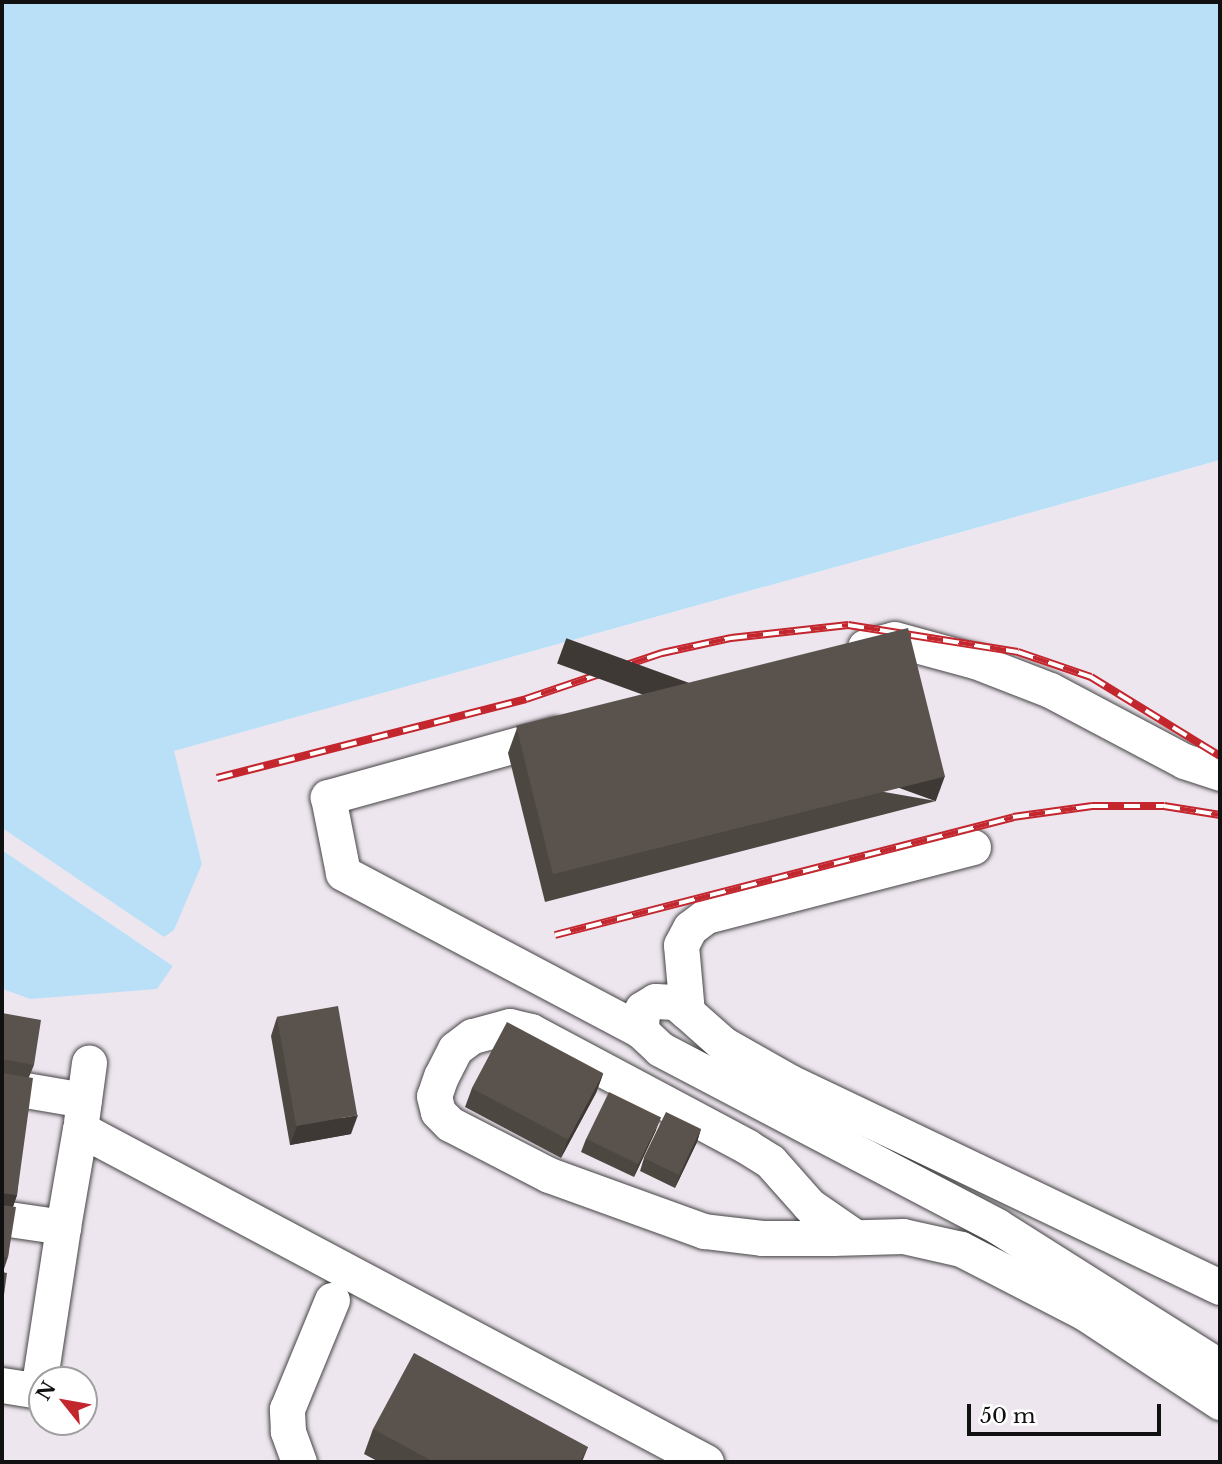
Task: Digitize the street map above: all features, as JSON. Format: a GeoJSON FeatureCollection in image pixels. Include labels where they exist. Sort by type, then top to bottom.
{"type":"FeatureCollection","features":[{"type":"Feature","properties":{"kind":"lane"},"geometry":{"type":"LineString","coordinates":[[827,658],[894,639],[975,661],[1049,690],[1184,761],[1220,773]]}},
{"type":"Feature","properties":{"kind":"lane"},"geometry":{"type":"LineString","coordinates":[[584,725],[328,797],[343,873],[641,1031],[660,1049],[997,1226],[1220,1367]]}},
{"type":"Feature","properties":{"kind":"lane"},"geometry":{"type":"LineString","coordinates":[[687,1012],[681,945],[690,928],[706,916],[973,847]]}},
{"type":"Feature","properties":{"kind":"lane"},"geometry":{"type":"LineString","coordinates":[[641,1031],[642,1009],[655,1000],[675,1002],[723,1044],[790,1082],[1220,1287]]}},
{"type":"Feature","properties":{"kind":"lane"},"geometry":{"type":"LineString","coordinates":[[855,1237],[810,1206],[759,1154],[531,1031],[510,1026],[472,1036],[455,1049],[441,1076],[434,1096],[438,1112],[450,1124],[574,1185],[704,1231],[762,1238],[855,1237],[903,1236],[961,1249],[1085,1313],[1220,1402]]}},
{"type":"Feature","properties":{"kind":"lane"},"geometry":{"type":"LineString","coordinates":[[2,1385],[38,1391],[89,1063]]}},
{"type":"Feature","properties":{"kind":"lane"},"geometry":{"type":"LineString","coordinates":[[2,1086],[82,1114],[706,1462]]}},
{"type":"Feature","properties":{"kind":"lane"},"geometry":{"type":"LineString","coordinates":[[2,1218],[63,1227]]}},
{"type":"Feature","properties":{"kind":"lane"},"geometry":{"type":"LineString","coordinates":[[299,1462],[288,1431],[287,1409],[332,1300]]}},
{"type":"Feature","properties":{"kind":"shaded area"},"geometry":{"type":"Polygon","coordinates":[[[1220,460],[1220,1462],[2,1462],[2,989],[30,999],[173,966],[2,850],[2,828],[165,937],[202,864],[173,751],[1220,460]]]}},
{"type":"Feature","properties":{"kind":"water"},"geometry":{"type":"Polygon","coordinates":[[[2,2],[1220,2],[1220,460],[174,751],[202,864],[174,930],[164,937],[2,828],[2,2]]]}},
{"type":"Feature","properties":{"kind":"water"},"geometry":{"type":"Polygon","coordinates":[[[2,850],[173,966],[157,989],[30,999],[2,989],[2,850]]]}},
{"type":"Feature","properties":{"kind":"building"},"geometry":{"type":"Polygon","coordinates":[[[908,628],[945,776],[553,874],[516,726],[908,628]]]}},
{"type":"Feature","properties":{"kind":"building"},"geometry":{"type":"Polygon","coordinates":[[[338,1006],[357,1115],[296,1126],[277,1017],[338,1006]]]}},
{"type":"Feature","properties":{"kind":"building"},"geometry":{"type":"Polygon","coordinates":[[[2,1013],[41,1020],[34,1065],[2,1059],[2,1013]]]}},
{"type":"Feature","properties":{"kind":"building"},"geometry":{"type":"Polygon","coordinates":[[[507,1022],[603,1073],[568,1139],[472,1088],[507,1022]]]}},
{"type":"Feature","properties":{"kind":"building"},"geometry":{"type":"Polygon","coordinates":[[[2,1073],[33,1078],[17,1195],[2,1193],[2,1073]]]}},
{"type":"Feature","properties":{"kind":"building"},"geometry":{"type":"Polygon","coordinates":[[[609,1092],[661,1117],[638,1164],[586,1139],[609,1092]]]}},
{"type":"Feature","properties":{"kind":"building"},"geometry":{"type":"Polygon","coordinates":[[[666,1112],[701,1129],[679,1175],[644,1158],[666,1112]]]}},
{"type":"Feature","properties":{"kind":"building"},"geometry":{"type":"Polygon","coordinates":[[[2,1205],[16,1207],[8,1257],[2,1257],[2,1205]]]}},
{"type":"Feature","properties":{"kind":"building"},"geometry":{"type":"Polygon","coordinates":[[[2,1272],[7,1273],[2,1309],[2,1272]]]}},
{"type":"Feature","properties":{"kind":"building"},"geometry":{"type":"Polygon","coordinates":[[[414,1353],[588,1447],[579,1462],[434,1462],[373,1429],[414,1353]]]}},
{"type":"Feature","properties":{"kind":"railway"},"geometry":{"type":"LineString","coordinates":[[217,778],[526,699],[662,653],[731,638],[848,625],[1018,652],[1091,677],[1220,756]]}},
{"type":"Feature","properties":{"kind":"railway"},"geometry":{"type":"LineString","coordinates":[[555,935],[1013,817],[1092,806],[1164,806],[1220,815]]}}]}
